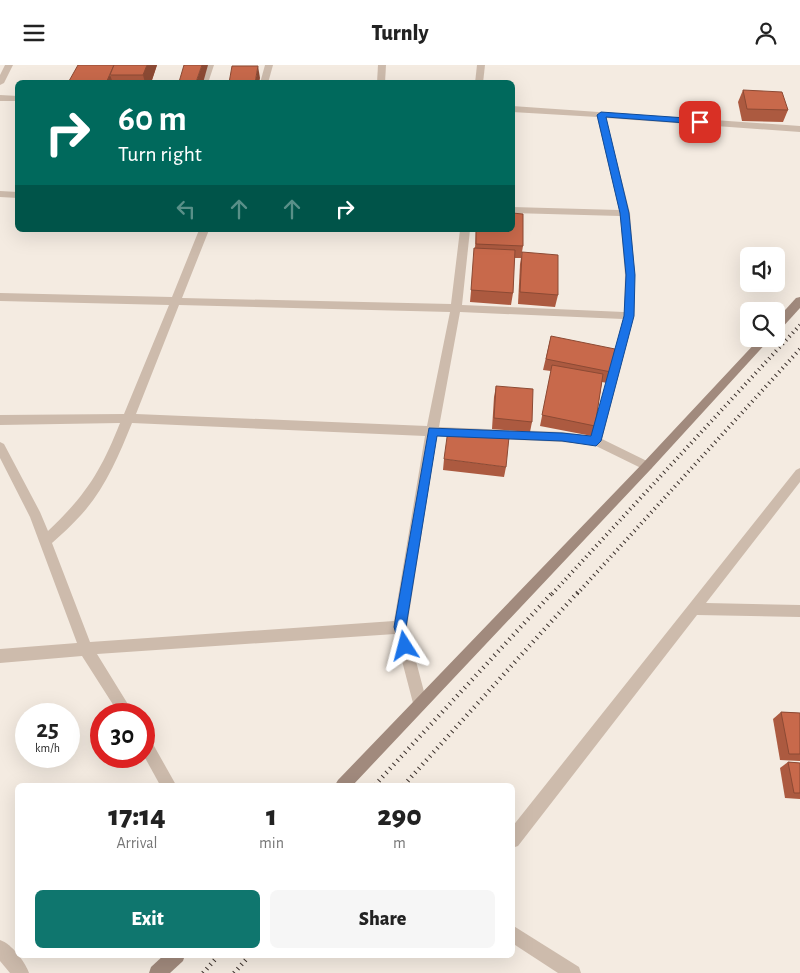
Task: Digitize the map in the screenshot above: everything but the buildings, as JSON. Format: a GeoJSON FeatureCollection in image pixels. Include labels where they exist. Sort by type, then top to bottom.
{"type":"FeatureCollection","features":[{"type":"Feature","properties":{"kind":"street"},"geometry":{"type":"LineString","coordinates":[[0,83],[9,65]]}},
{"type":"Feature","properties":{"kind":"street"},"geometry":{"type":"LineString","coordinates":[[205,80],[210,65]]}},
{"type":"Feature","properties":{"kind":"street"},"geometry":{"type":"LineString","coordinates":[[265,80],[269,65]]}},
{"type":"Feature","properties":{"kind":"street"},"geometry":{"type":"LineString","coordinates":[[381,80],[382,65]]}},
{"type":"Feature","properties":{"kind":"street"},"geometry":{"type":"LineString","coordinates":[[480,80],[481,65]]}},
{"type":"Feature","properties":{"kind":"street"},"geometry":{"type":"LineString","coordinates":[[0,98],[15,99]]}},
{"type":"Feature","properties":{"kind":"street"},"geometry":{"type":"LineString","coordinates":[[515,109],[800,129]]}},
{"type":"Feature","properties":{"kind":"street"},"geometry":{"type":"LineString","coordinates":[[596,441],[629,316],[630,275],[624,213],[601,115]]}},
{"type":"Feature","properties":{"kind":"street"},"geometry":{"type":"LineString","coordinates":[[0,194],[15,195]]}},
{"type":"Feature","properties":{"kind":"street"},"geometry":{"type":"LineString","coordinates":[[515,210],[624,213]]}},
{"type":"Feature","properties":{"kind":"street"},"geometry":{"type":"LineString","coordinates":[[45,542],[77,511],[97,485],[114,453],[130,418],[203,232]]}},
{"type":"Feature","properties":{"kind":"street"},"geometry":{"type":"LineString","coordinates":[[420,703],[400,627],[432,431],[456,308],[465,232]]}},
{"type":"Feature","properties":{"kind":"street"},"geometry":{"type":"LineString","coordinates":[[0,297],[456,308],[629,316]]}},
{"type":"Feature","properties":{"kind":"street"},"geometry":{"type":"LineString","coordinates":[[785,317],[800,301]]}},
{"type":"Feature","properties":{"kind":"street"},"geometry":{"type":"LineString","coordinates":[[345,783],[647,467],[758,347]]}},
{"type":"Feature","properties":{"kind":"street"},"geometry":{"type":"LineString","coordinates":[[0,419],[130,418],[562,437],[596,441],[647,467]]}},
{"type":"Feature","properties":{"kind":"street"},"geometry":{"type":"LineString","coordinates":[[0,447],[36,516],[86,649],[120,703]]}},
{"type":"Feature","properties":{"kind":"street"},"geometry":{"type":"LineString","coordinates":[[515,836],[800,473]]}},
{"type":"Feature","properties":{"kind":"street"},"geometry":{"type":"LineString","coordinates":[[694,609],[800,611]]}},
{"type":"Feature","properties":{"kind":"street"},"geometry":{"type":"LineString","coordinates":[[0,656],[400,627]]}},
{"type":"Feature","properties":{"kind":"street"},"geometry":{"type":"LineString","coordinates":[[155,762],[167,783]]}},
{"type":"Feature","properties":{"kind":"street"},"geometry":{"type":"LineString","coordinates":[[515,935],[573,973]]}},
{"type":"Feature","properties":{"kind":"street"},"geometry":{"type":"LineString","coordinates":[[0,948],[22,973]]}},
{"type":"Feature","properties":{"kind":"street"},"geometry":{"type":"LineString","coordinates":[[157,973],[174,958]]}},
{"type":"Feature","properties":{"kind":"railway"},"geometry":{"type":"LineString","coordinates":[[552,594],[800,325]]}},
{"type":"Feature","properties":{"kind":"railway"},"geometry":{"type":"LineString","coordinates":[[577,594],[800,349]]}},
{"type":"Feature","properties":{"kind":"railway"},"geometry":{"type":"LineString","coordinates":[[377,783],[553,592]]}},
{"type":"Feature","properties":{"kind":"railway"},"geometry":{"type":"LineString","coordinates":[[406,783],[578,592]]}},
{"type":"Feature","properties":{"kind":"railway"},"geometry":{"type":"LineString","coordinates":[[203,973],[216,958]]}},
{"type":"Feature","properties":{"kind":"railway"},"geometry":{"type":"LineString","coordinates":[[234,973],[247,958]]}},
{"type":"Feature","properties":{"kind":"route"},"geometry":{"type":"LineString","coordinates":[[405,646],[400,627],[432,431],[562,437],[596,441],[605,401],[629,316],[630,275],[624,213],[601,115],[700,122]]}}]}
